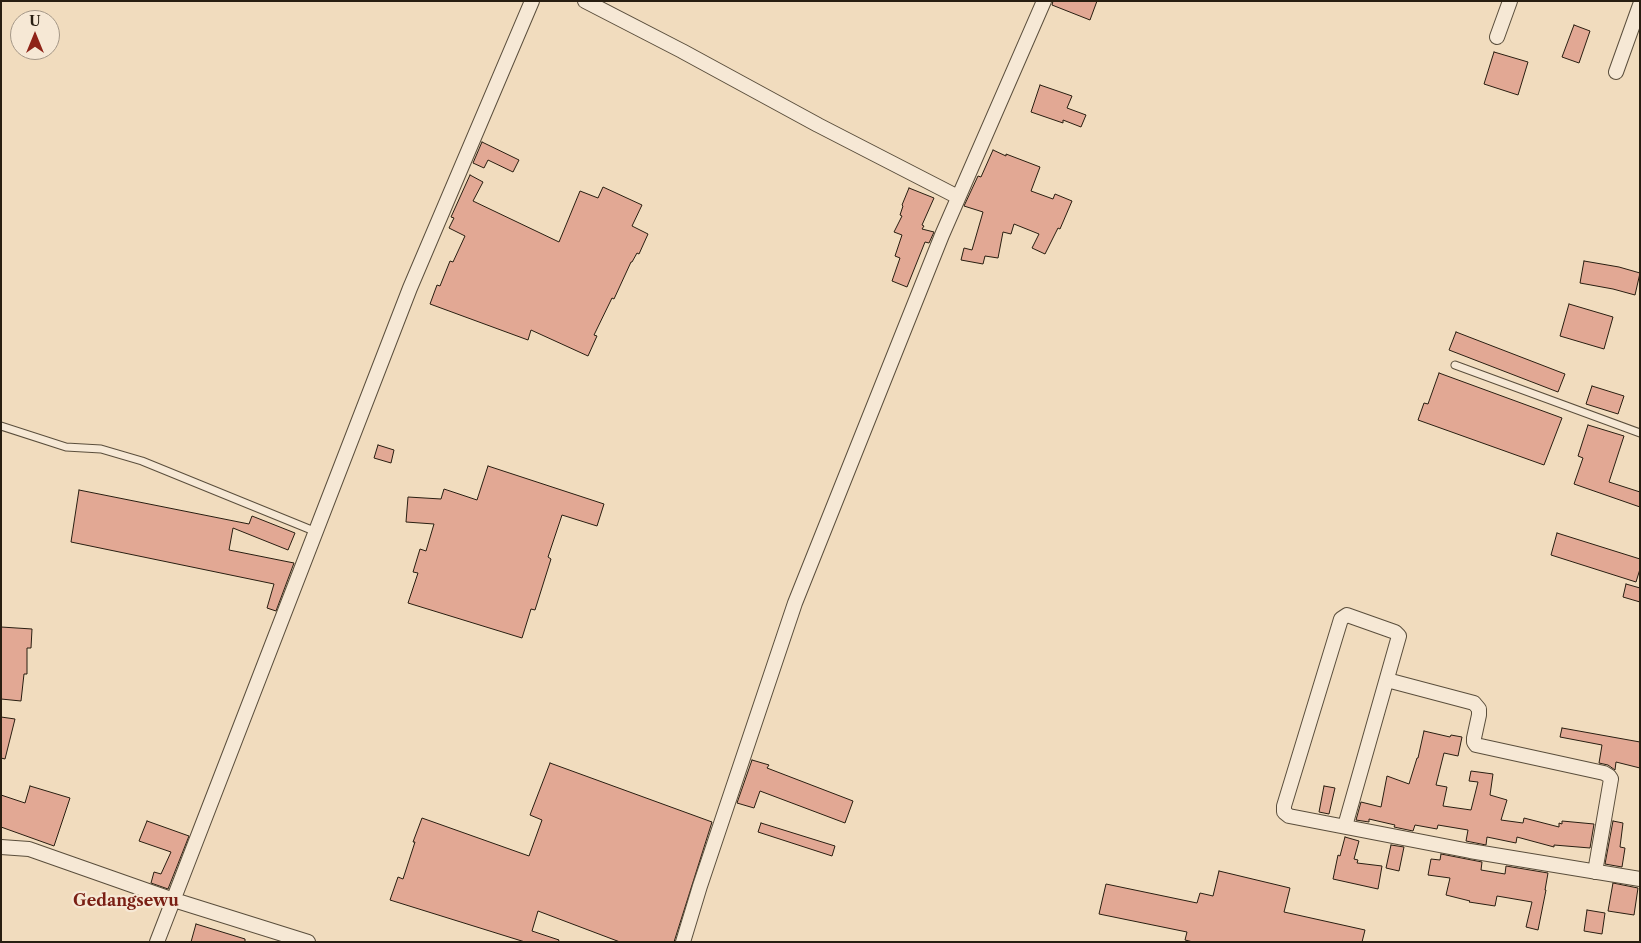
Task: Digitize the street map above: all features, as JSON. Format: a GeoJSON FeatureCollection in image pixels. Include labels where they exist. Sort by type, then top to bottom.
{"type":"FeatureCollection","features":[{"type":"Feature","properties":{"kind":"street"},"geometry":{"type":"LineString","coordinates":[[157,942],[314,532],[410,288],[532,1]]}},
{"type":"Feature","properties":{"kind":"street"},"geometry":{"type":"LineString","coordinates":[[584,1],[958,197]]}},
{"type":"Feature","properties":{"kind":"street"},"geometry":{"type":"LineString","coordinates":[[683,942],[794,603],[942,235],[1044,1]]}},
{"type":"Feature","properties":{"kind":"street"},"geometry":{"type":"LineString","coordinates":[[1497,36],[1510,1]]}},
{"type":"Feature","properties":{"kind":"street"},"geometry":{"type":"LineString","coordinates":[[1616,72],[1640,5]]}},
{"type":"Feature","properties":{"kind":"street"},"geometry":{"type":"LineString","coordinates":[[1345,826],[1399,636],[1396,632],[1347,615],[1341,619],[1284,806],[1284,812],[1288,816],[1397,838],[1640,879]]}},
{"type":"Feature","properties":{"kind":"street"},"geometry":{"type":"LineString","coordinates":[[1387,680],[1474,702],[1479,708],[1474,738],[1476,745],[1604,773],[1609,776],[1611,779],[1595,872]]}},
{"type":"Feature","properties":{"kind":"street"},"geometry":{"type":"LineString","coordinates":[[1,848],[28,849],[174,900],[308,942]]}},
{"type":"Feature","properties":{"kind":"lane"},"geometry":{"type":"LineString","coordinates":[[1455,365],[1640,433]]}},
{"type":"Feature","properties":{"kind":"lane"},"geometry":{"type":"LineString","coordinates":[[1,426],[66,447],[100,449],[142,461],[314,532]]}},
{"type":"Feature","properties":{"kind":"building"},"geometry":{"type":"Polygon","coordinates":[[[1053,1],[1097,1],[1090,20],[1052,5],[1053,1]]]}},
{"type":"Feature","properties":{"kind":"building"},"geometry":{"type":"Polygon","coordinates":[[[1574,25],[1590,31],[1579,63],[1562,57],[1574,25]]]}},
{"type":"Feature","properties":{"kind":"building"},"geometry":{"type":"Polygon","coordinates":[[[1494,52],[1528,62],[1518,95],[1484,84],[1494,52]]]}},
{"type":"Feature","properties":{"kind":"building"},"geometry":{"type":"Polygon","coordinates":[[[1040,85],[1072,96],[1067,108],[1086,115],[1081,127],[1063,120],[1063,123],[1031,112],[1040,85]]]}},
{"type":"Feature","properties":{"kind":"building"},"geometry":{"type":"Polygon","coordinates":[[[482,142],[519,160],[513,172],[488,160],[484,168],[473,163],[482,142]]]}},
{"type":"Feature","properties":{"kind":"building"},"geometry":{"type":"Polygon","coordinates":[[[993,150],[1040,167],[1031,191],[1053,199],[1055,194],[1072,201],[1060,229],[1058,228],[1045,254],[1032,248],[1039,234],[1014,224],[1011,234],[1003,232],[998,258],[985,256],[983,264],[961,260],[964,248],[972,250],[983,212],[964,206],[978,176],[981,177],[993,150]]]}},
{"type":"Feature","properties":{"kind":"building"},"geometry":{"type":"Polygon","coordinates":[[[470,175],[483,182],[473,201],[559,242],[580,191],[598,198],[603,187],[642,205],[632,226],[648,234],[639,254],[637,253],[631,262],[614,299],[612,298],[594,335],[597,336],[588,356],[531,330],[528,340],[430,304],[437,285],[440,286],[450,261],[453,262],[465,236],[449,228],[454,218],[451,217],[470,175]]]}},
{"type":"Feature","properties":{"kind":"building"},"geometry":{"type":"Polygon","coordinates":[[[909,188],[934,198],[922,229],[934,232],[929,243],[925,242],[907,287],[892,281],[900,258],[895,256],[902,235],[894,232],[902,216],[900,215],[902,205],[909,188]]]}},
{"type":"Feature","properties":{"kind":"building"},"geometry":{"type":"Polygon","coordinates":[[[1584,261],[1640,273],[1635,295],[1580,283],[1584,261]]]}},
{"type":"Feature","properties":{"kind":"building"},"geometry":{"type":"Polygon","coordinates":[[[1569,304],[1613,317],[1604,349],[1560,336],[1569,304]]]}},
{"type":"Feature","properties":{"kind":"building"},"geometry":{"type":"Polygon","coordinates":[[[1456,332],[1565,374],[1558,392],[1449,350],[1456,332]]]}},
{"type":"Feature","properties":{"kind":"building"},"geometry":{"type":"Polygon","coordinates":[[[1439,373],[1562,418],[1544,465],[1418,420],[1424,403],[1428,404],[1439,373]]]}},
{"type":"Feature","properties":{"kind":"building"},"geometry":{"type":"Polygon","coordinates":[[[1592,386],[1624,396],[1618,414],[1586,404],[1592,386]]]}},
{"type":"Feature","properties":{"kind":"building"},"geometry":{"type":"Polygon","coordinates":[[[1588,425],[1624,436],[1609,482],[1640,492],[1640,507],[1574,484],[1583,458],[1578,456],[1588,425]]]}},
{"type":"Feature","properties":{"kind":"building"},"geometry":{"type":"Polygon","coordinates":[[[378,445],[394,450],[391,463],[374,458],[378,445]]]}},
{"type":"Feature","properties":{"kind":"building"},"geometry":{"type":"Polygon","coordinates":[[[488,466],[604,504],[597,526],[562,515],[548,557],[551,559],[535,610],[531,609],[522,638],[408,603],[418,573],[413,572],[420,549],[426,551],[434,524],[406,522],[408,497],[441,499],[444,489],[477,500],[488,466]]]}},
{"type":"Feature","properties":{"kind":"building"},"geometry":{"type":"Polygon","coordinates":[[[79,490],[249,524],[252,516],[295,533],[288,550],[233,528],[229,550],[294,563],[276,611],[267,608],[274,584],[71,542],[79,490]]]}},
{"type":"Feature","properties":{"kind":"building"},"geometry":{"type":"Polygon","coordinates":[[[1557,533],[1640,559],[1640,569],[1636,582],[1551,555],[1557,533]]]}},
{"type":"Feature","properties":{"kind":"building"},"geometry":{"type":"Polygon","coordinates":[[[1626,584],[1640,588],[1640,602],[1623,597],[1626,584]]]}},
{"type":"Feature","properties":{"kind":"building"},"geometry":{"type":"Polygon","coordinates":[[[1,627],[32,629],[31,648],[27,648],[27,674],[24,674],[21,701],[1,699],[1,627]]]}},
{"type":"Feature","properties":{"kind":"building"},"geometry":{"type":"Polygon","coordinates":[[[1,717],[15,719],[5,759],[1,758],[1,717]]]}},
{"type":"Feature","properties":{"kind":"building"},"geometry":{"type":"Polygon","coordinates":[[[1562,728],[1640,742],[1640,768],[1616,762],[1615,770],[1608,765],[1599,763],[1602,745],[1560,737],[1562,728]]]}},
{"type":"Feature","properties":{"kind":"building"},"geometry":{"type":"Polygon","coordinates":[[[1424,731],[1450,737],[1451,735],[1462,737],[1458,756],[1444,753],[1436,785],[1447,787],[1443,806],[1471,810],[1478,782],[1469,781],[1471,771],[1493,774],[1490,795],[1507,800],[1501,820],[1523,823],[1524,818],[1559,827],[1559,823],[1562,824],[1562,821],[1594,824],[1590,848],[1554,845],[1554,847],[1517,837],[1516,843],[1487,837],[1486,845],[1466,841],[1468,830],[1438,825],[1437,829],[1415,825],[1413,831],[1369,819],[1369,822],[1356,820],[1361,802],[1381,807],[1387,776],[1409,784],[1418,758],[1424,731]]]}},
{"type":"Feature","properties":{"kind":"building"},"geometry":{"type":"Polygon","coordinates":[[[752,760],[769,765],[767,768],[853,801],[845,823],[760,791],[754,808],[737,803],[752,760]]]}},
{"type":"Feature","properties":{"kind":"building"},"geometry":{"type":"Polygon","coordinates":[[[550,763],[712,822],[674,942],[620,942],[538,911],[532,931],[559,940],[558,942],[525,942],[390,900],[398,877],[403,879],[422,818],[529,856],[542,820],[530,815],[550,763]]]}},
{"type":"Feature","properties":{"kind":"building"},"geometry":{"type":"Polygon","coordinates":[[[30,786],[70,798],[54,846],[1,827],[1,795],[25,803],[30,786]]]}},
{"type":"Feature","properties":{"kind":"building"},"geometry":{"type":"Polygon","coordinates":[[[1324,786],[1335,788],[1329,814],[1319,812],[1324,786]]]}},
{"type":"Feature","properties":{"kind":"building"},"geometry":{"type":"Polygon","coordinates":[[[147,821],[189,836],[168,889],[151,883],[154,872],[161,874],[171,852],[139,841],[147,821]]]}},
{"type":"Feature","properties":{"kind":"building"},"geometry":{"type":"Polygon","coordinates":[[[1613,821],[1623,823],[1620,847],[1625,848],[1622,867],[1605,864],[1613,821]]]}},
{"type":"Feature","properties":{"kind":"building"},"geometry":{"type":"Polygon","coordinates":[[[761,823],[835,846],[832,856],[758,832],[761,823]]]}},
{"type":"Feature","properties":{"kind":"building"},"geometry":{"type":"Polygon","coordinates":[[[1345,837],[1359,841],[1354,859],[1358,860],[1357,863],[1382,866],[1378,889],[1333,879],[1338,855],[1340,856],[1345,837]]]}},
{"type":"Feature","properties":{"kind":"building"},"geometry":{"type":"Polygon","coordinates":[[[1391,845],[1404,847],[1399,871],[1386,868],[1391,845]]]}},
{"type":"Feature","properties":{"kind":"building"},"geometry":{"type":"Polygon","coordinates":[[[1441,854],[1482,862],[1481,870],[1505,874],[1506,866],[1548,873],[1538,930],[1526,927],[1532,902],[1497,896],[1495,906],[1469,902],[1446,895],[1450,878],[1428,875],[1431,859],[1440,860],[1441,854]]]}},
{"type":"Feature","properties":{"kind":"building"},"geometry":{"type":"Polygon","coordinates":[[[1219,871],[1290,888],[1284,912],[1365,930],[1362,942],[1193,942],[1185,940],[1187,932],[1099,914],[1106,884],[1197,903],[1200,893],[1213,896],[1219,871]]]}},
{"type":"Feature","properties":{"kind":"building"},"geometry":{"type":"Polygon","coordinates":[[[1613,883],[1638,888],[1634,915],[1608,911],[1613,883]]]}},
{"type":"Feature","properties":{"kind":"building"},"geometry":{"type":"Polygon","coordinates":[[[1587,910],[1605,913],[1602,934],[1584,931],[1587,910]]]}},
{"type":"Feature","properties":{"kind":"building"},"geometry":{"type":"Polygon","coordinates":[[[196,924],[245,939],[245,942],[191,942],[196,924]]]}},
{"type":"Feature","properties":{"kind":"district","name":"Gedangsewu"},"geometry":{"type":"Point","coordinates":[126,901]}}]}
